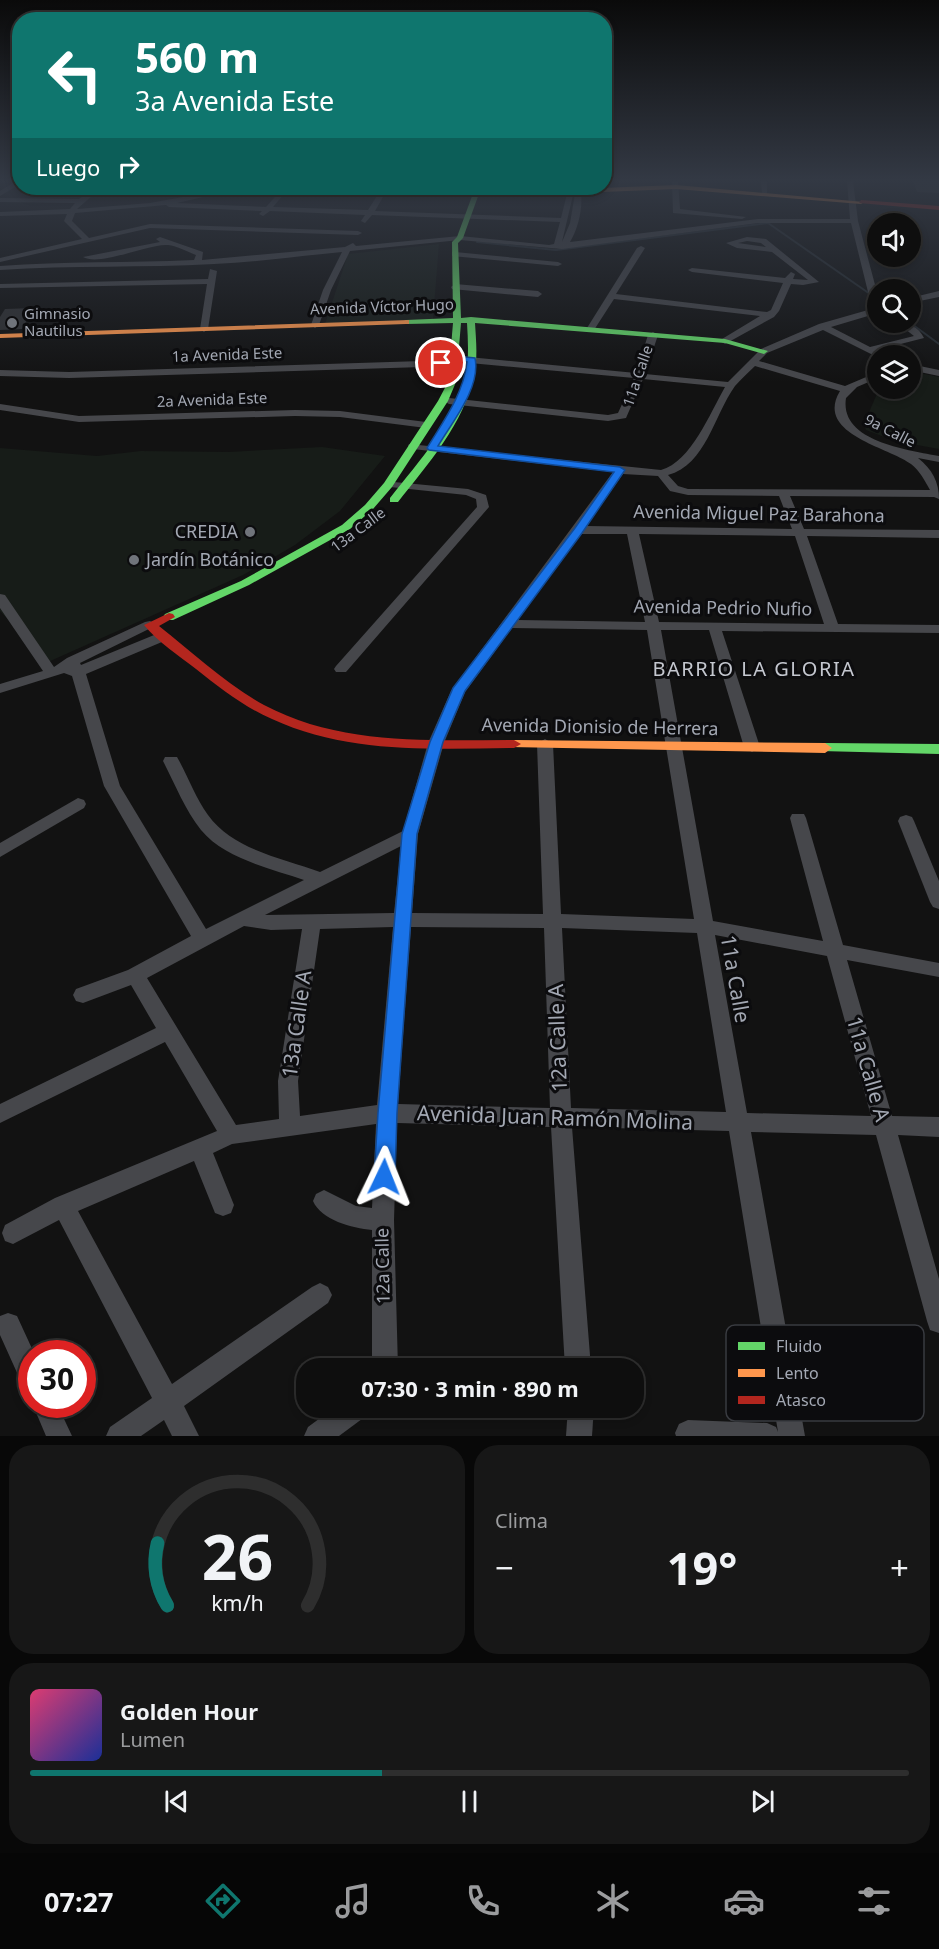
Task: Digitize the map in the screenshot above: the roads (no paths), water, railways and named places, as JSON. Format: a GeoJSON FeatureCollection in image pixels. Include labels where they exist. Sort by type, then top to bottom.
{"type":"FeatureCollection","features":[{"type":"Feature","properties":{"kind":"street"},"geometry":{"type":"LineString","coordinates":[[0,260],[56,248]]}},
{"type":"Feature","properties":{"kind":"street"},"geometry":{"type":"LineString","coordinates":[[0,268],[114,254],[141,248]]}},
{"type":"Feature","properties":{"kind":"street"},"geometry":{"type":"LineString","coordinates":[[185,248],[200,254],[197,263]]}},
{"type":"Feature","properties":{"kind":"street"},"geometry":{"type":"LineString","coordinates":[[20,266],[197,263],[357,248]]}},
{"type":"Feature","properties":{"kind":"street","name":"13a Calle"},"geometry":{"type":"LineString","coordinates":[[65,669],[150,625],[245,583],[298,555],[346,527],[369,507],[388,485],[443,401],[452,382],[462,248]]}},
{"type":"Feature","properties":{"kind":"street"},"geometry":{"type":"LineString","coordinates":[[591,328],[641,248]]}},
{"type":"Feature","properties":{"kind":"street"},"geometry":{"type":"LineString","coordinates":[[861,248],[869,279]]}},
{"type":"Feature","properties":{"kind":"street"},"geometry":{"type":"LineString","coordinates":[[315,325],[327,290],[347,249]]}},
{"type":"Feature","properties":{"kind":"street"},"geometry":{"type":"LineString","coordinates":[[692,270],[789,282],[813,283],[815,281],[772,250]]}},
{"type":"Feature","properties":{"kind":"street"},"geometry":{"type":"LineString","coordinates":[[460,254],[558,264]]}},
{"type":"Feature","properties":{"kind":"street"},"geometry":{"type":"LineString","coordinates":[[204,329],[213,281],[213,265]]}},
{"type":"Feature","properties":{"kind":"street"},"geometry":{"type":"LineString","coordinates":[[725,341],[771,315],[777,308],[795,265]]}},
{"type":"Feature","properties":{"kind":"street"},"geometry":{"type":"LineString","coordinates":[[0,286],[213,281]]}},
{"type":"Feature","properties":{"kind":"street"},"geometry":{"type":"LineString","coordinates":[[460,287],[538,294]]}},
{"type":"Feature","properties":{"kind":"street","name":"13a Calle"},"geometry":{"type":"LineString","coordinates":[[298,555],[318,560],[386,510],[406,486],[460,402],[469,381],[472,359],[471,320],[460,287]]}},
{"type":"Feature","properties":{"kind":"street"},"geometry":{"type":"LineString","coordinates":[[921,298],[939,294]]}},
{"type":"Feature","properties":{"kind":"street"},"geometry":{"type":"LineString","coordinates":[[612,296],[771,315]]}},
{"type":"Feature","properties":{"kind":"street"},"geometry":{"type":"LineString","coordinates":[[921,301],[939,302]]}},
{"type":"Feature","properties":{"kind":"street"},"geometry":{"type":"LineString","coordinates":[[413,446],[620,470],[661,473],[674,470],[691,456],[731,385],[764,351],[822,326],[867,313]]}},
{"type":"Feature","properties":{"kind":"street","name":"Avenida Víctor Hugo"},"geometry":{"type":"LineString","coordinates":[[0,336],[471,320],[591,328],[725,341],[764,351]]}},
{"type":"Feature","properties":{"kind":"street"},"geometry":{"type":"LineString","coordinates":[[822,326],[867,350]]}},
{"type":"Feature","properties":{"kind":"street"},"geometry":{"type":"LineString","coordinates":[[889,345],[919,338],[915,333]]}},
{"type":"Feature","properties":{"kind":"street","name":"11a Calle"},"geometry":{"type":"LineString","coordinates":[[460,402],[608,418],[622,416],[640,375],[653,335]]}},
{"type":"Feature","properties":{"kind":"street","name":"1a Avenida Este"},"geometry":{"type":"LineString","coordinates":[[0,373],[69,375],[472,359],[725,384]]}},
{"type":"Feature","properties":{"kind":"street"},"geometry":{"type":"LineString","coordinates":[[752,362],[846,390],[867,378]]}},
{"type":"Feature","properties":{"kind":"street"},"geometry":{"type":"LineString","coordinates":[[921,370],[939,373]]}},
{"type":"Feature","properties":{"kind":"street","name":"9a Calle"},"geometry":{"type":"LineString","coordinates":[[846,390],[840,400],[840,412],[849,426],[864,438],[879,446],[903,453],[918,463],[938,495]]}},
{"type":"Feature","properties":{"kind":"street"},"geometry":{"type":"LineString","coordinates":[[443,401],[460,402]]}},
{"type":"Feature","properties":{"kind":"street","name":"2a Avenida Este"},"geometry":{"type":"LineString","coordinates":[[0,407],[79,419],[295,413],[340,414],[426,425]]}},
{"type":"Feature","properties":{"kind":"street"},"geometry":{"type":"LineString","coordinates":[[903,453],[939,459]]}},
{"type":"Feature","properties":{"kind":"street","name":"12a Calle"},"geometry":{"type":"LineString","coordinates":[[385,1358],[382,1220],[387,1113],[410,834],[436,742],[458,691],[620,470]]}},
{"type":"Feature","properties":{"kind":"street"},"geometry":{"type":"LineString","coordinates":[[661,473],[674,489],[688,492],[938,495]]}},
{"type":"Feature","properties":{"kind":"street"},"geometry":{"type":"LineString","coordinates":[[340,669],[483,507],[482,497],[468,492],[388,485]]}},
{"type":"Feature","properties":{"kind":"street"},"geometry":{"type":"LineString","coordinates":[[783,493],[800,533],[832,627]]}},
{"type":"Feature","properties":{"kind":"street","name":"Avenida Miguel Paz Barahona"},"geometry":{"type":"LineString","coordinates":[[578,530],[939,534]]}},
{"type":"Feature","properties":{"kind":"street","name":"11a Calle"},"geometry":{"type":"LineString","coordinates":[[632,531],[652,625],[773,1325]]}},
{"type":"Feature","properties":{"kind":"street"},"geometry":{"type":"LineString","coordinates":[[204,616],[284,578]]}},
{"type":"Feature","properties":{"kind":"street"},"geometry":{"type":"LineString","coordinates":[[0,598],[65,669],[112,786],[202,939]]}},
{"type":"Feature","properties":{"kind":"street","name":"Avenida Pedrio Nufio"},"geometry":{"type":"LineString","coordinates":[[506,624],[939,628]]}},
{"type":"Feature","properties":{"kind":"street","name":"Avenida Dionisio de Herrera"},"geometry":{"type":"LineString","coordinates":[[150,625],[169,633],[245,698],[291,723],[329,735],[379,743],[939,749]]}},
{"type":"Feature","properties":{"kind":"street"},"geometry":{"type":"LineString","coordinates":[[714,626],[752,747]]}},
{"type":"Feature","properties":{"kind":"street","name":"13a Calle"},"geometry":{"type":"LineString","coordinates":[[0,689],[169,633]]}},
{"type":"Feature","properties":{"kind":"street","name":"12a Calle A"},"geometry":{"type":"LineString","coordinates":[[545,744],[561,1118],[577,1358]]}},
{"type":"Feature","properties":{"kind":"street"},"geometry":{"type":"LineString","coordinates":[[171,761],[214,834],[251,854],[321,879]]}},
{"type":"Feature","properties":{"kind":"street"},"geometry":{"type":"LineString","coordinates":[[0,850],[78,804]]}},
{"type":"Feature","properties":{"kind":"street","name":"11a Calle A"},"geometry":{"type":"LineString","coordinates":[[798,818],[939,1321]]}},
{"type":"Feature","properties":{"kind":"street"},"geometry":{"type":"LineString","coordinates":[[906,821],[939,902]]}},
{"type":"Feature","properties":{"kind":"street"},"geometry":{"type":"LineString","coordinates":[[83,995],[135,975],[410,834]]}},
{"type":"Feature","properties":{"kind":"street"},"geometry":{"type":"LineString","coordinates":[[242,919],[271,923],[404,920],[552,921],[703,926],[939,970]]}},
{"type":"Feature","properties":{"kind":"street","name":"13a Calle A"},"geometry":{"type":"LineString","coordinates":[[290,1126],[288,1081],[312,922]]}},
{"type":"Feature","properties":{"kind":"street"},"geometry":{"type":"LineString","coordinates":[[135,975],[167,1032],[231,1135]]}},
{"type":"Feature","properties":{"kind":"street"},"geometry":{"type":"LineString","coordinates":[[0,1114],[167,1032]]}},
{"type":"Feature","properties":{"kind":"street","name":"Avenida Juan Ramón Molina"},"geometry":{"type":"LineString","coordinates":[[13,1233],[63,1206],[231,1135],[387,1113],[939,1126]]}},
{"type":"Feature","properties":{"kind":"street"},"geometry":{"type":"LineString","coordinates":[[200,1148],[223,1204]]}},
{"type":"Feature","properties":{"kind":"street"},"geometry":{"type":"LineString","coordinates":[[324,1201],[353,1217],[382,1220]]}},
{"type":"Feature","properties":{"kind":"street"},"geometry":{"type":"LineString","coordinates":[[63,1206],[186,1436]]}},
{"type":"Feature","properties":{"kind":"street"},"geometry":{"type":"LineString","coordinates":[[119,1436],[320,1295]]}},
{"type":"Feature","properties":{"kind":"street"},"geometry":{"type":"LineString","coordinates":[[8,1325],[18,1347]]}},
{"type":"Feature","properties":{"kind":"street"},"geometry":{"type":"LineString","coordinates":[[51,1418],[59,1436]]}},
{"type":"Feature","properties":{"kind":"street"},"geometry":{"type":"LineString","coordinates":[[317,1436],[342,1418]]}},
{"type":"Feature","properties":{"kind":"street"},"geometry":{"type":"LineString","coordinates":[[579,1436],[580,1418]]}},
{"type":"Feature","properties":{"kind":"street","name":"11a Calle"},"geometry":{"type":"LineString","coordinates":[[789,1421],[792,1436]]}},
{"type":"Feature","properties":{"kind":"street"},"geometry":{"type":"LineString","coordinates":[[688,1433],[767,1436]]}},
{"type":"Feature","properties":{"kind":"waterway"},"geometry":{"type":"LineString","coordinates":[[536,248],[556,250],[572,248]]}},
{"type":"Feature","properties":{"kind":"waterway"},"geometry":{"type":"LineString","coordinates":[[804,248],[867,292]]}},
{"type":"Feature","properties":{"kind":"waterway"},"geometry":{"type":"LineString","coordinates":[[921,331],[939,344]]}},
{"type":"Feature","properties":{"kind":"place","name":"Gimnasio Nautilus"},"geometry":{"type":"Point","coordinates":[12,323]}},
{"type":"Feature","properties":{"kind":"place","name":"CREDIA"},"geometry":{"type":"Point","coordinates":[250,532]}},
{"type":"Feature","properties":{"kind":"place","name":"Jardín Botánico"},"geometry":{"type":"Point","coordinates":[134,560]}},
{"type":"Feature","properties":{"kind":"district","name":"BARRIO LA GLORIA"},"geometry":{"type":"Point","coordinates":[754,669]}}]}
